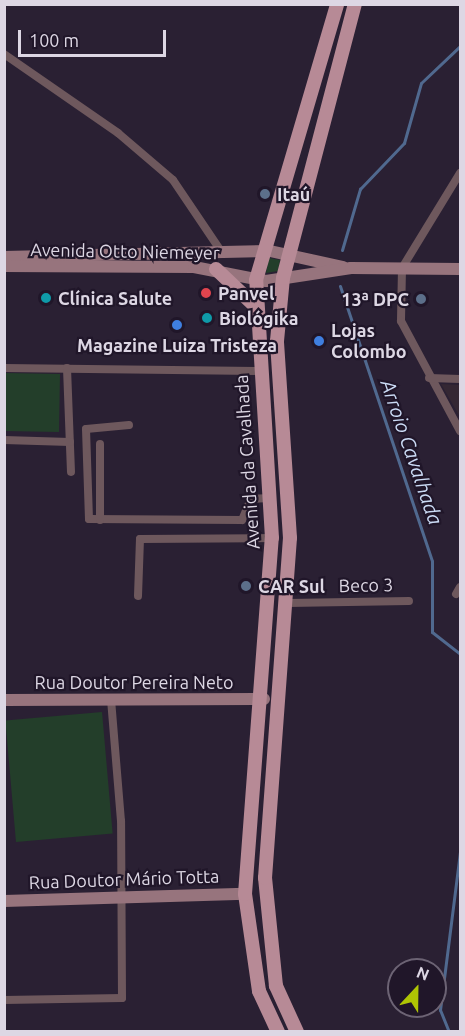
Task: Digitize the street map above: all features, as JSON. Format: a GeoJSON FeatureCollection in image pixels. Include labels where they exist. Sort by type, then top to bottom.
{"type":"FeatureCollection","features":[{"type":"Feature","properties":{"kind":"main road","name":"Avenida da Cavalhada"},"geometry":{"type":"LineString","coordinates":[[278,1032],[259,991],[245,894],[264,699],[272,538],[255,306],[256,280],[262,251],[280,213],[337,4]]}},
{"type":"Feature","properties":{"kind":"main road","name":"Avenida da Cavalhada"},"geometry":{"type":"LineString","coordinates":[[297,1032],[276,986],[270,956],[265,878],[288,603],[290,538],[277,341],[284,278],[355,4]]}},
{"type":"Feature","properties":{"kind":"main road","name":"Avenida Otto Niemeyer"},"geometry":{"type":"LineString","coordinates":[[4,257],[224,255],[262,251],[351,268]]}},
{"type":"Feature","properties":{"kind":"main road","name":"Avenida Otto Niemeyer"},"geometry":{"type":"LineString","coordinates":[[4,266],[216,269],[256,280],[351,268],[460,269]]}},
{"type":"Feature","properties":{"kind":"main road"},"geometry":{"type":"LineString","coordinates":[[216,269],[255,306]]}},
{"type":"Feature","properties":{"kind":"main road","name":"Rua Doutor Pereira Neto"},"geometry":{"type":"LineString","coordinates":[[4,700],[264,699]]}},
{"type":"Feature","properties":{"kind":"main road"},"geometry":{"type":"LineString","coordinates":[[245,894],[261,913],[270,956]]}},
{"type":"Feature","properties":{"kind":"main road","name":"Rua Doutor Mário Totta"},"geometry":{"type":"LineString","coordinates":[[4,901],[245,894]]}},
{"type":"Feature","properties":{"kind":"street"},"geometry":{"type":"LineString","coordinates":[[4,54],[118,133],[173,180],[224,255]]}},
{"type":"Feature","properties":{"kind":"street"},"geometry":{"type":"LineString","coordinates":[[460,173],[402,268],[401,321],[429,378],[460,431]]}},
{"type":"Feature","properties":{"kind":"street"},"geometry":{"type":"LineString","coordinates":[[4,368],[260,371]]}},
{"type":"Feature","properties":{"kind":"street"},"geometry":{"type":"LineString","coordinates":[[67,368],[71,472]]}},
{"type":"Feature","properties":{"kind":"street"},"geometry":{"type":"LineString","coordinates":[[429,378],[460,379]]}},
{"type":"Feature","properties":{"kind":"street"},"geometry":{"type":"LineString","coordinates":[[129,425],[86,429],[87,514],[100,520],[242,520],[251,499],[270,498]]}},
{"type":"Feature","properties":{"kind":"street"},"geometry":{"type":"LineString","coordinates":[[4,440],[70,442]]}},
{"type":"Feature","properties":{"kind":"street"},"geometry":{"type":"LineString","coordinates":[[100,444],[100,520]]}},
{"type":"Feature","properties":{"kind":"street"},"geometry":{"type":"LineString","coordinates":[[138,596],[140,539],[272,538]]}},
{"type":"Feature","properties":{"kind":"street","name":"Beco 3"},"geometry":{"type":"LineString","coordinates":[[288,603],[409,601]]}},
{"type":"Feature","properties":{"kind":"street"},"geometry":{"type":"LineString","coordinates":[[4,1000],[122,998],[122,897],[111,699]]}},
{"type":"Feature","properties":{"kind":"shaded area"},"geometry":{"type":"Polygon","coordinates":[[[441,384],[460,385],[460,417],[441,384]]]}},
{"type":"Feature","properties":{"kind":"green space"},"geometry":{"type":"Polygon","coordinates":[[[269,258],[280,260],[278,271],[266,273],[269,258]]]}},
{"type":"Feature","properties":{"kind":"green space"},"geometry":{"type":"Polygon","coordinates":[[[5,373],[60,374],[59,432],[4,431],[5,373]]]}},
{"type":"Feature","properties":{"kind":"green space"},"geometry":{"type":"Polygon","coordinates":[[[102,712],[113,834],[16,842],[5,720],[102,712]]]}},
{"type":"Feature","properties":{"kind":"waterway","name":"Arroio Cavalhada"},"geometry":{"type":"LineString","coordinates":[[342,250],[360,189],[404,143],[421,83],[460,46]]}},
{"type":"Feature","properties":{"kind":"waterway","name":"Arroio Cavalhada"},"geometry":{"type":"LineString","coordinates":[[340,286],[432,561],[432,632],[460,654]]}},
{"type":"Feature","properties":{"kind":"waterway","name":"Arroio Cavalhada"},"geometry":{"type":"LineString","coordinates":[[449,1032],[440,1010],[460,851]]}},
{"type":"Feature","properties":{"kind":"place","name":"Itaú"},"geometry":{"type":"Point","coordinates":[265,194]}},
{"type":"Feature","properties":{"kind":"place","name":"Panvel"},"geometry":{"type":"Point","coordinates":[206,293]}},
{"type":"Feature","properties":{"kind":"place","name":"Clínica Salute"},"geometry":{"type":"Point","coordinates":[46,298]}},
{"type":"Feature","properties":{"kind":"place","name":"13ª DPC"},"geometry":{"type":"Point","coordinates":[421,299]}},
{"type":"Feature","properties":{"kind":"place","name":"Biológika"},"geometry":{"type":"Point","coordinates":[207,318]}},
{"type":"Feature","properties":{"kind":"place","name":"Magazine Luiza Tristeza"},"geometry":{"type":"Point","coordinates":[177,325]}},
{"type":"Feature","properties":{"kind":"place","name":"Lojas Colombo"},"geometry":{"type":"Point","coordinates":[319,341]}},
{"type":"Feature","properties":{"kind":"place","name":"CAR Sul"},"geometry":{"type":"Point","coordinates":[246,586]}}]}
